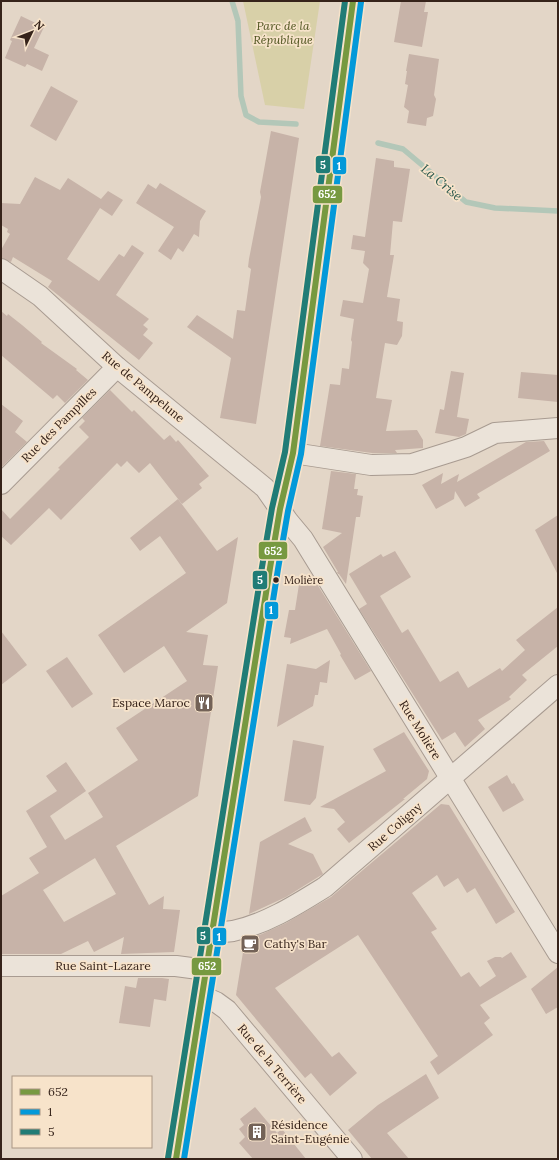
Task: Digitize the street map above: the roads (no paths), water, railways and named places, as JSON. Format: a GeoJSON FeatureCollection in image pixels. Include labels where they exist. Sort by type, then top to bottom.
{"type":"FeatureCollection","features":[{"type":"Feature","properties":{"kind":"street"},"geometry":{"type":"LineString","coordinates":[[176,1159],[211,933],[280,510],[293,453],[354,1]]}},
{"type":"Feature","properties":{"kind":"street","name":"Rue de Pampelune"},"geometry":{"type":"LineString","coordinates":[[1,269],[40,296],[118,367],[265,488],[280,510]]}},
{"type":"Feature","properties":{"kind":"street","name":"Rue des Pampilles"},"geometry":{"type":"LineString","coordinates":[[1,484],[118,367]]}},
{"type":"Feature","properties":{"kind":"street"},"geometry":{"type":"LineString","coordinates":[[293,453],[371,465],[412,464],[466,447],[495,433],[558,428]]}},
{"type":"Feature","properties":{"kind":"street","name":"Rue Molière"},"geometry":{"type":"LineString","coordinates":[[280,510],[303,539],[558,953]]}},
{"type":"Feature","properties":{"kind":"street","name":"Rue Coligny"},"geometry":{"type":"LineString","coordinates":[[211,933],[232,931],[260,922],[296,905],[325,887],[558,685]]}},
{"type":"Feature","properties":{"kind":"street","name":"Rue Saint-Lazare"},"geometry":{"type":"LineString","coordinates":[[1,966],[176,966],[206,970]]}},
{"type":"Feature","properties":{"kind":"street","name":"Rue de la Terrière"},"geometry":{"type":"LineString","coordinates":[[202,996],[216,1002],[227,1010],[352,1159]]}},
{"type":"Feature","properties":{"kind":"waterway","name":"La Crise"},"geometry":{"type":"LineString","coordinates":[[232,1],[238,21],[241,96],[246,115],[259,122],[296,124]]}},
{"type":"Feature","properties":{"kind":"waterway","name":"La Crise"},"geometry":{"type":"LineString","coordinates":[[378,143],[403,149],[466,202],[495,208],[558,211]]}},
{"type":"Feature","properties":{"kind":"place","name":"Molière"},"geometry":{"type":"Point","coordinates":[276,580]}},
{"type":"Feature","properties":{"kind":"place","name":"Espace Maroc"},"geometry":{"type":"Point","coordinates":[204,703]}},
{"type":"Feature","properties":{"kind":"place","name":"Cathy's Bar"},"geometry":{"type":"Point","coordinates":[250,944]}},
{"type":"Feature","properties":{"kind":"place","name":"Résidence Saint-Eugénie"},"geometry":{"type":"Point","coordinates":[257,1132]}},
{"type":"Feature","properties":{"kind":"park label","name":"Parc de la République"},"geometry":{"type":"Point","coordinates":[283,33]}}]}
